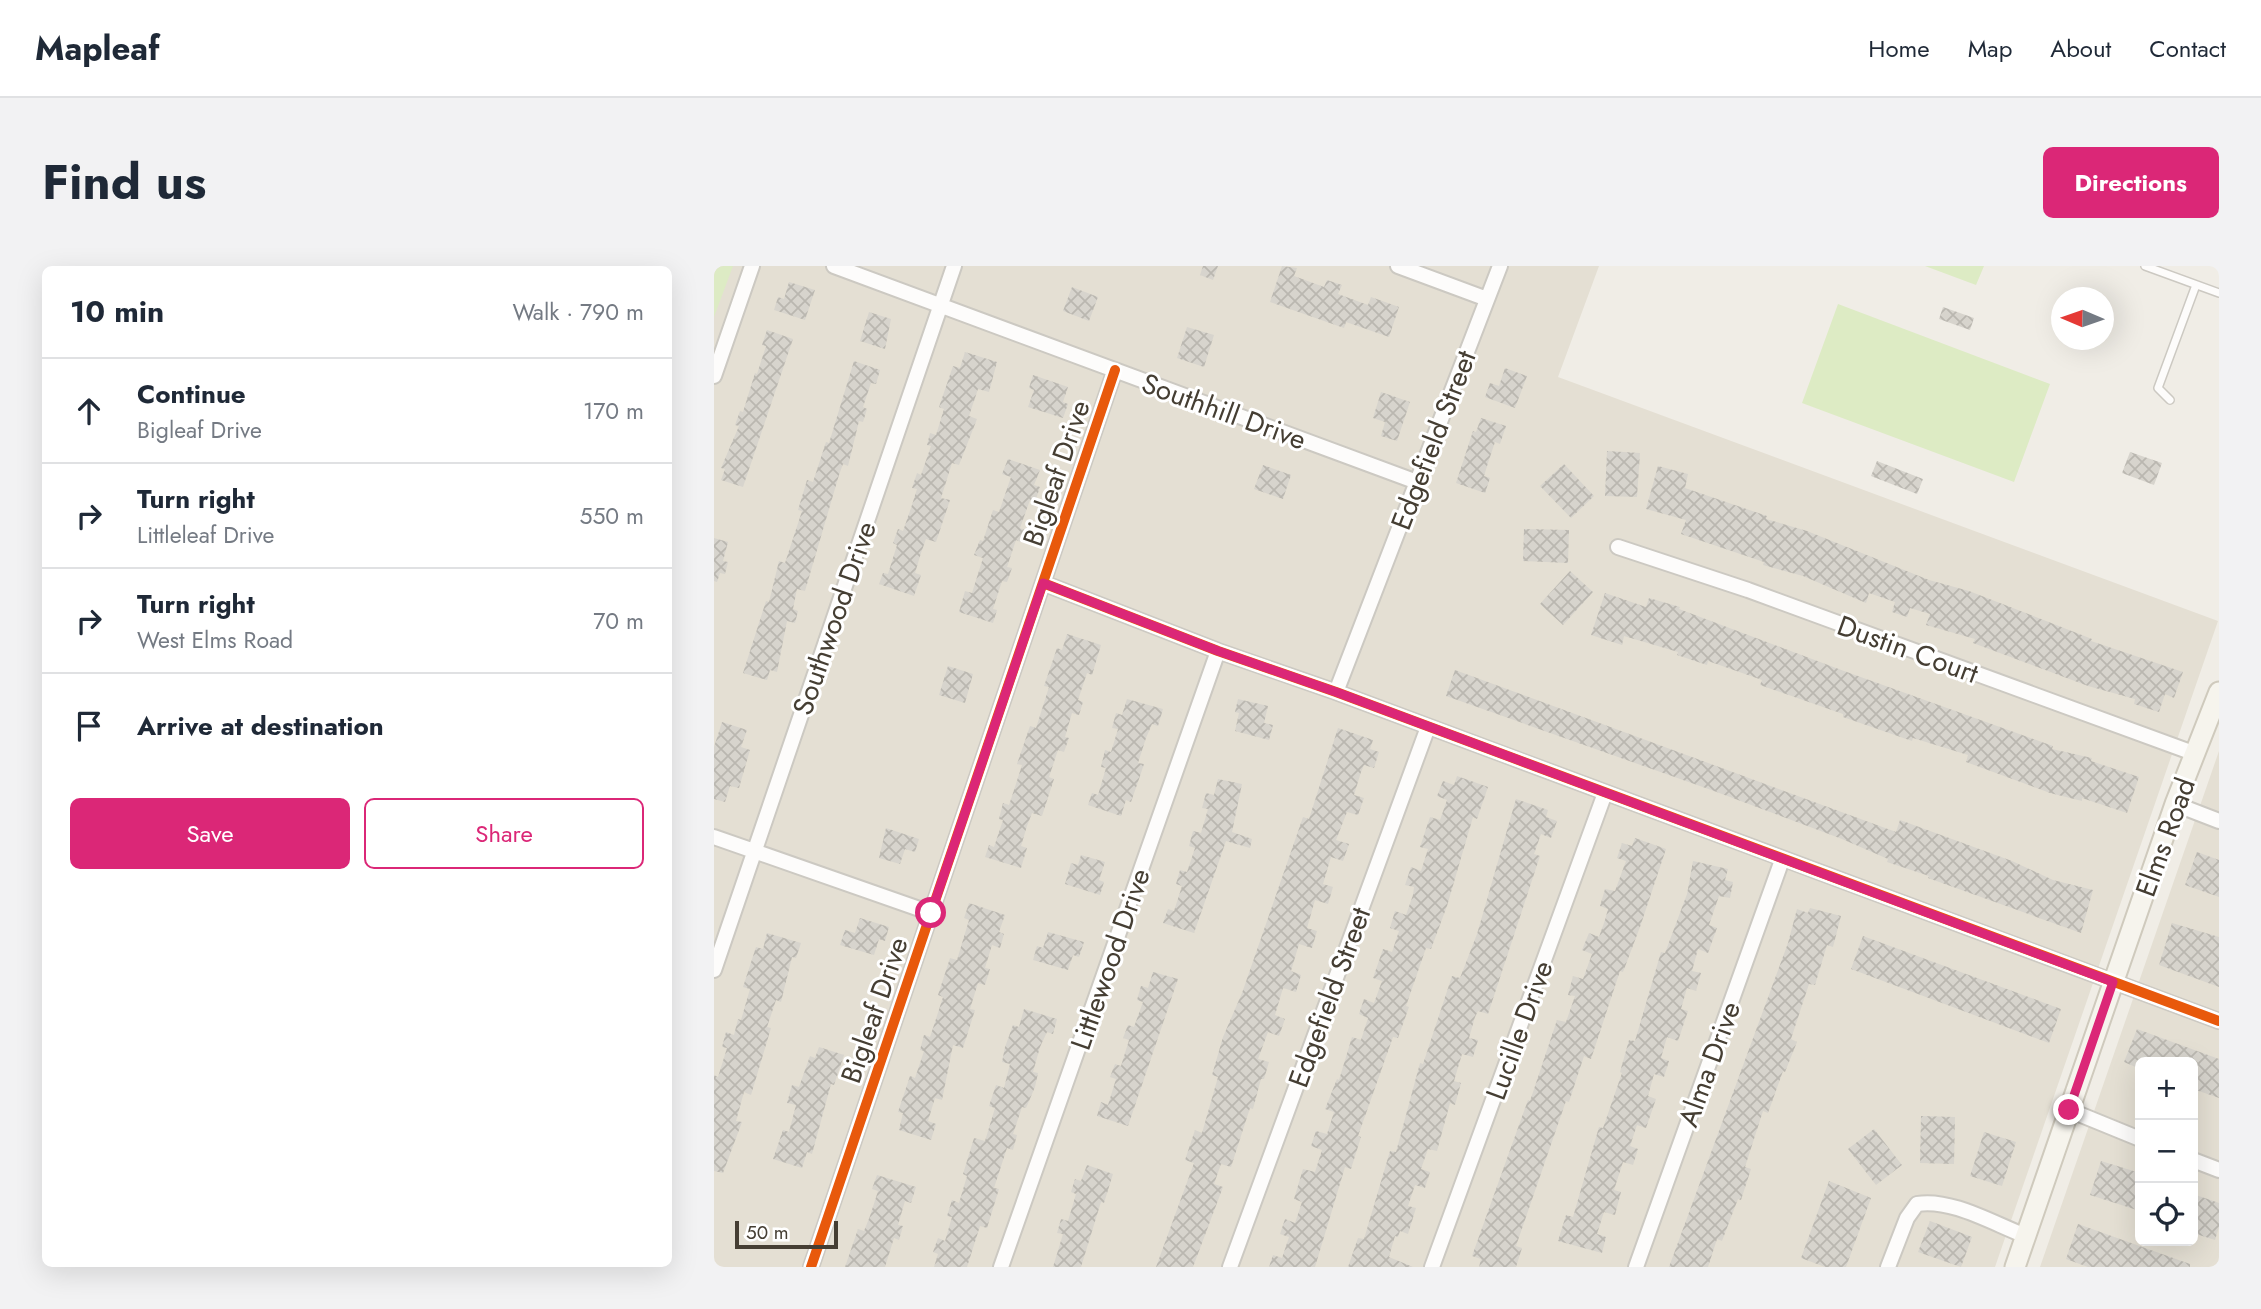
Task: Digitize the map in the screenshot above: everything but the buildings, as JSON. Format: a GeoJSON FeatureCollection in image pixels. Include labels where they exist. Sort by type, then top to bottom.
{"type":"FeatureCollection","features":[{"type":"Feature","properties":{"kind":"main road","name":"Elms Road"},"geometry":{"type":"LineString","coordinates":[[2015,1267],[2175,804],[2219,692]]}},
{"type":"Feature","properties":{"kind":"street"},"geometry":{"type":"LineString","coordinates":[[714,376],[752,266]]}},
{"type":"Feature","properties":{"kind":"street","name":"Southhill Drive"},"geometry":{"type":"LineString","coordinates":[[834,266],[1417,482]]}},
{"type":"Feature","properties":{"kind":"street","name":"Southwood Drive"},"geometry":{"type":"LineString","coordinates":[[714,970],[954,266]]}},
{"type":"Feature","properties":{"kind":"street"},"geometry":{"type":"LineString","coordinates":[[1398,266],[1487,299]]}},
{"type":"Feature","properties":{"kind":"street","name":"Edgefield Street"},"geometry":{"type":"LineString","coordinates":[[1336,692],[1500,266]]}},
{"type":"Feature","properties":{"kind":"street","name":"Bigleaf Drive"},"geometry":{"type":"LineString","coordinates":[[811,1267],[1115,370]]}},
{"type":"Feature","properties":{"kind":"street","name":"Dustin Court"},"geometry":{"type":"LineString","coordinates":[[1618,547],[1748,590],[2196,754]]}},
{"type":"Feature","properties":{"kind":"street"},"geometry":{"type":"LineString","coordinates":[[1043,583],[1218,651],[1336,692],[2219,1021]]}},
{"type":"Feature","properties":{"kind":"street","name":"Littlewood Drive"},"geometry":{"type":"LineString","coordinates":[[1001,1267],[1218,651]]}},
{"type":"Feature","properties":{"kind":"street","name":"Edgefield Street"},"geometry":{"type":"LineString","coordinates":[[1230,1267],[1428,727]]}},
{"type":"Feature","properties":{"kind":"street","name":"Lucille Drive"},"geometry":{"type":"LineString","coordinates":[[1432,1267],[1605,793]]}},
{"type":"Feature","properties":{"kind":"street"},"geometry":{"type":"LineString","coordinates":[[2175,804],[2219,821]]}},
{"type":"Feature","properties":{"kind":"street"},"geometry":{"type":"LineString","coordinates":[[714,837],[931,913]]}},
{"type":"Feature","properties":{"kind":"street","name":"Alma Drive"},"geometry":{"type":"LineString","coordinates":[[1636,1267],[1782,860]]}},
{"type":"Feature","properties":{"kind":"street"},"geometry":{"type":"LineString","coordinates":[[2069,1110],[2135,1137]]}},
{"type":"Feature","properties":{"kind":"street"},"geometry":{"type":"LineString","coordinates":[[2198,1162],[2219,1170]]}},
{"type":"Feature","properties":{"kind":"street"},"geometry":{"type":"LineString","coordinates":[[1888,1267],[1907,1218],[1917,1204],[1931,1202],[2026,1236]]}},
{"type":"Feature","properties":{"kind":"lane"},"geometry":{"type":"LineString","coordinates":[[2145,266],[2219,293]]}},
{"type":"Feature","properties":{"kind":"lane"},"geometry":{"type":"LineString","coordinates":[[2170,400],[2158,388],[2196,285]]}},
{"type":"Feature","properties":{"kind":"shaded area"},"geometry":{"type":"Polygon","coordinates":[[[714,266],[1599,266],[1558,377],[2218,621],[1995,1267],[714,1267],[714,266]]]}},
{"type":"Feature","properties":{"kind":"shaded area"},"geometry":{"type":"Polygon","coordinates":[[[2219,751],[2219,1267],[2040,1267],[2219,751]]]}},
{"type":"Feature","properties":{"kind":"green space"},"geometry":{"type":"Polygon","coordinates":[[[714,266],[733,266],[714,317],[714,266]]]}},
{"type":"Feature","properties":{"kind":"green space"},"geometry":{"type":"Polygon","coordinates":[[[1925,266],[1984,266],[1976,285],[1925,266]]]}},
{"type":"Feature","properties":{"kind":"green space"},"geometry":{"type":"Polygon","coordinates":[[[1838,304],[2050,384],[2014,482],[1802,403],[1838,304]]]}},
{"type":"Feature","properties":{"kind":"cycle path"},"geometry":{"type":"LineString","coordinates":[[811,1267],[1115,370]]}},
{"type":"Feature","properties":{"kind":"cycle path"},"geometry":{"type":"LineString","coordinates":[[1043,583],[1218,651],[1336,692],[2219,1021]]}},
{"type":"Feature","properties":{"kind":"route"},"geometry":{"type":"LineString","coordinates":[[931,913],[1043,583],[1218,651],[1336,692],[2113,982],[2069,1110]]}}]}
